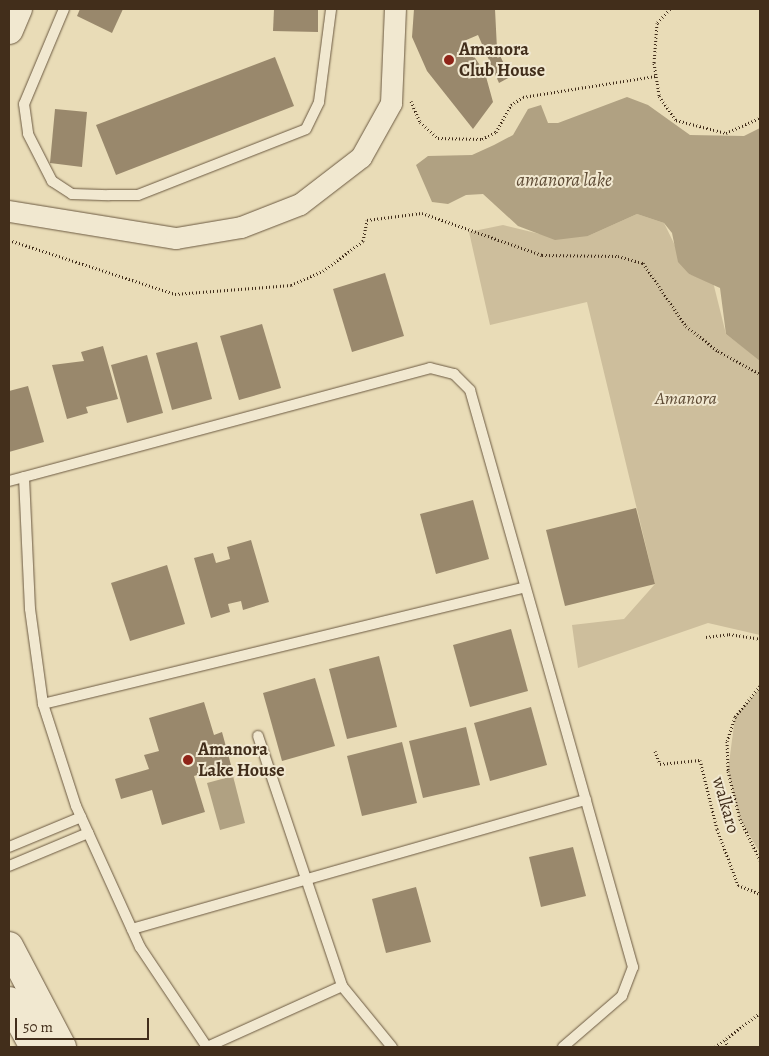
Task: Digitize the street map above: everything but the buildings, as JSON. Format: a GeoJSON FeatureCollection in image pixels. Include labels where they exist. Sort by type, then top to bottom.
{"type":"FeatureCollection","features":[{"type":"Feature","properties":{"kind":"main road"},"geometry":{"type":"LineString","coordinates":[[9,30],[18,9]]}},
{"type":"Feature","properties":{"kind":"main road"},"geometry":{"type":"LineString","coordinates":[[9,946],[62,1047]]}},
{"type":"Feature","properties":{"kind":"main road"},"geometry":{"type":"LineString","coordinates":[[9,1001],[34,1047]]}},
{"type":"Feature","properties":{"kind":"street"},"geometry":{"type":"LineString","coordinates":[[9,211],[176,238],[241,227],[300,204],[361,157],[390,103],[395,9]]}},
{"type":"Feature","properties":{"kind":"lane"},"geometry":{"type":"LineString","coordinates":[[64,9],[24,104],[28,134],[52,181],[72,194],[128,195],[306,128],[319,102],[331,9]]}},
{"type":"Feature","properties":{"kind":"lane"},"geometry":{"type":"LineString","coordinates":[[9,481],[430,368],[454,374],[470,390],[633,968],[622,996],[563,1047]]}},
{"type":"Feature","properties":{"kind":"lane"},"geometry":{"type":"LineString","coordinates":[[24,477],[30,609],[43,704],[81,817],[132,928],[207,1047],[342,986]]}},
{"type":"Feature","properties":{"kind":"lane"},"geometry":{"type":"LineString","coordinates":[[43,704],[526,587]]}},
{"type":"Feature","properties":{"kind":"lane"},"geometry":{"type":"LineString","coordinates":[[258,736],[304,880],[342,986],[392,1047]]}},
{"type":"Feature","properties":{"kind":"lane"},"geometry":{"type":"LineString","coordinates":[[132,928],[586,800]]}},
{"type":"Feature","properties":{"kind":"lane"},"geometry":{"type":"LineString","coordinates":[[9,847],[81,817]]}},
{"type":"Feature","properties":{"kind":"lane"},"geometry":{"type":"LineString","coordinates":[[9,866],[88,833]]}},
{"type":"Feature","properties":{"kind":"path"},"geometry":{"type":"LineString","coordinates":[[670,9],[657,24],[656,76],[659,96],[676,120],[726,132],[760,118]]}},
{"type":"Feature","properties":{"kind":"path"},"geometry":{"type":"LineString","coordinates":[[408,95],[420,122],[438,138],[482,140],[496,132],[511,105],[522,97],[656,76]]}},
{"type":"Feature","properties":{"kind":"path"},"geometry":{"type":"LineString","coordinates":[[9,240],[175,294],[291,285],[323,271],[363,241],[367,220],[422,213],[542,255],[618,256],[643,263],[686,326],[738,364],[760,374]]}},
{"type":"Feature","properties":{"kind":"path"},"geometry":{"type":"LineString","coordinates":[[706,637],[729,634],[760,639]]}},
{"type":"Feature","properties":{"kind":"path"},"geometry":{"type":"LineString","coordinates":[[760,686],[735,718],[727,741],[728,771],[740,819],[760,860]]}},
{"type":"Feature","properties":{"kind":"path","name":"walkaro"},"geometry":{"type":"LineString","coordinates":[[655,751],[660,764],[700,760],[717,829],[738,885],[760,894]]}},
{"type":"Feature","properties":{"kind":"path"},"geometry":{"type":"LineString","coordinates":[[715,1047],[760,1013]]}},
{"type":"Feature","properties":{"kind":"path"},"geometry":{"type":"LineString","coordinates":[[725,1040],[728,1047]]}},
{"type":"Feature","properties":{"kind":"green space","name":"Amanora"},"geometry":{"type":"Polygon","coordinates":[[[637,214],[664,223],[689,274],[713,282],[726,334],[760,360],[760,635],[708,623],[578,668],[572,625],[624,619],[655,584],[587,302],[490,325],[469,232],[503,225],[540,234],[588,236],[637,214]]]}},
{"type":"Feature","properties":{"kind":"green space"},"geometry":{"type":"Polygon","coordinates":[[[760,688],[760,853],[740,819],[728,771],[735,717],[760,688]]]}},
{"type":"Feature","properties":{"kind":"water","name":"amanora lake"},"geometry":{"type":"Polygon","coordinates":[[[627,97],[648,105],[690,135],[744,136],[760,128],[760,361],[726,334],[720,288],[689,274],[678,262],[672,233],[664,223],[637,214],[588,236],[555,240],[518,226],[483,194],[466,195],[448,204],[432,202],[416,165],[428,156],[472,155],[494,145],[513,135],[528,109],[541,105],[548,123],[558,123],[627,97]]]}},
{"type":"Feature","properties":{"kind":"water"},"geometry":{"type":"Polygon","coordinates":[[[233,776],[245,823],[220,830],[207,783],[233,776]]]}},
{"type":"Feature","properties":{"kind":"place","name":"Amanora Club House"},"geometry":{"type":"Point","coordinates":[449,60]}},
{"type":"Feature","properties":{"kind":"place","name":"Amanora Lake House"},"geometry":{"type":"Point","coordinates":[188,760]}}]}
